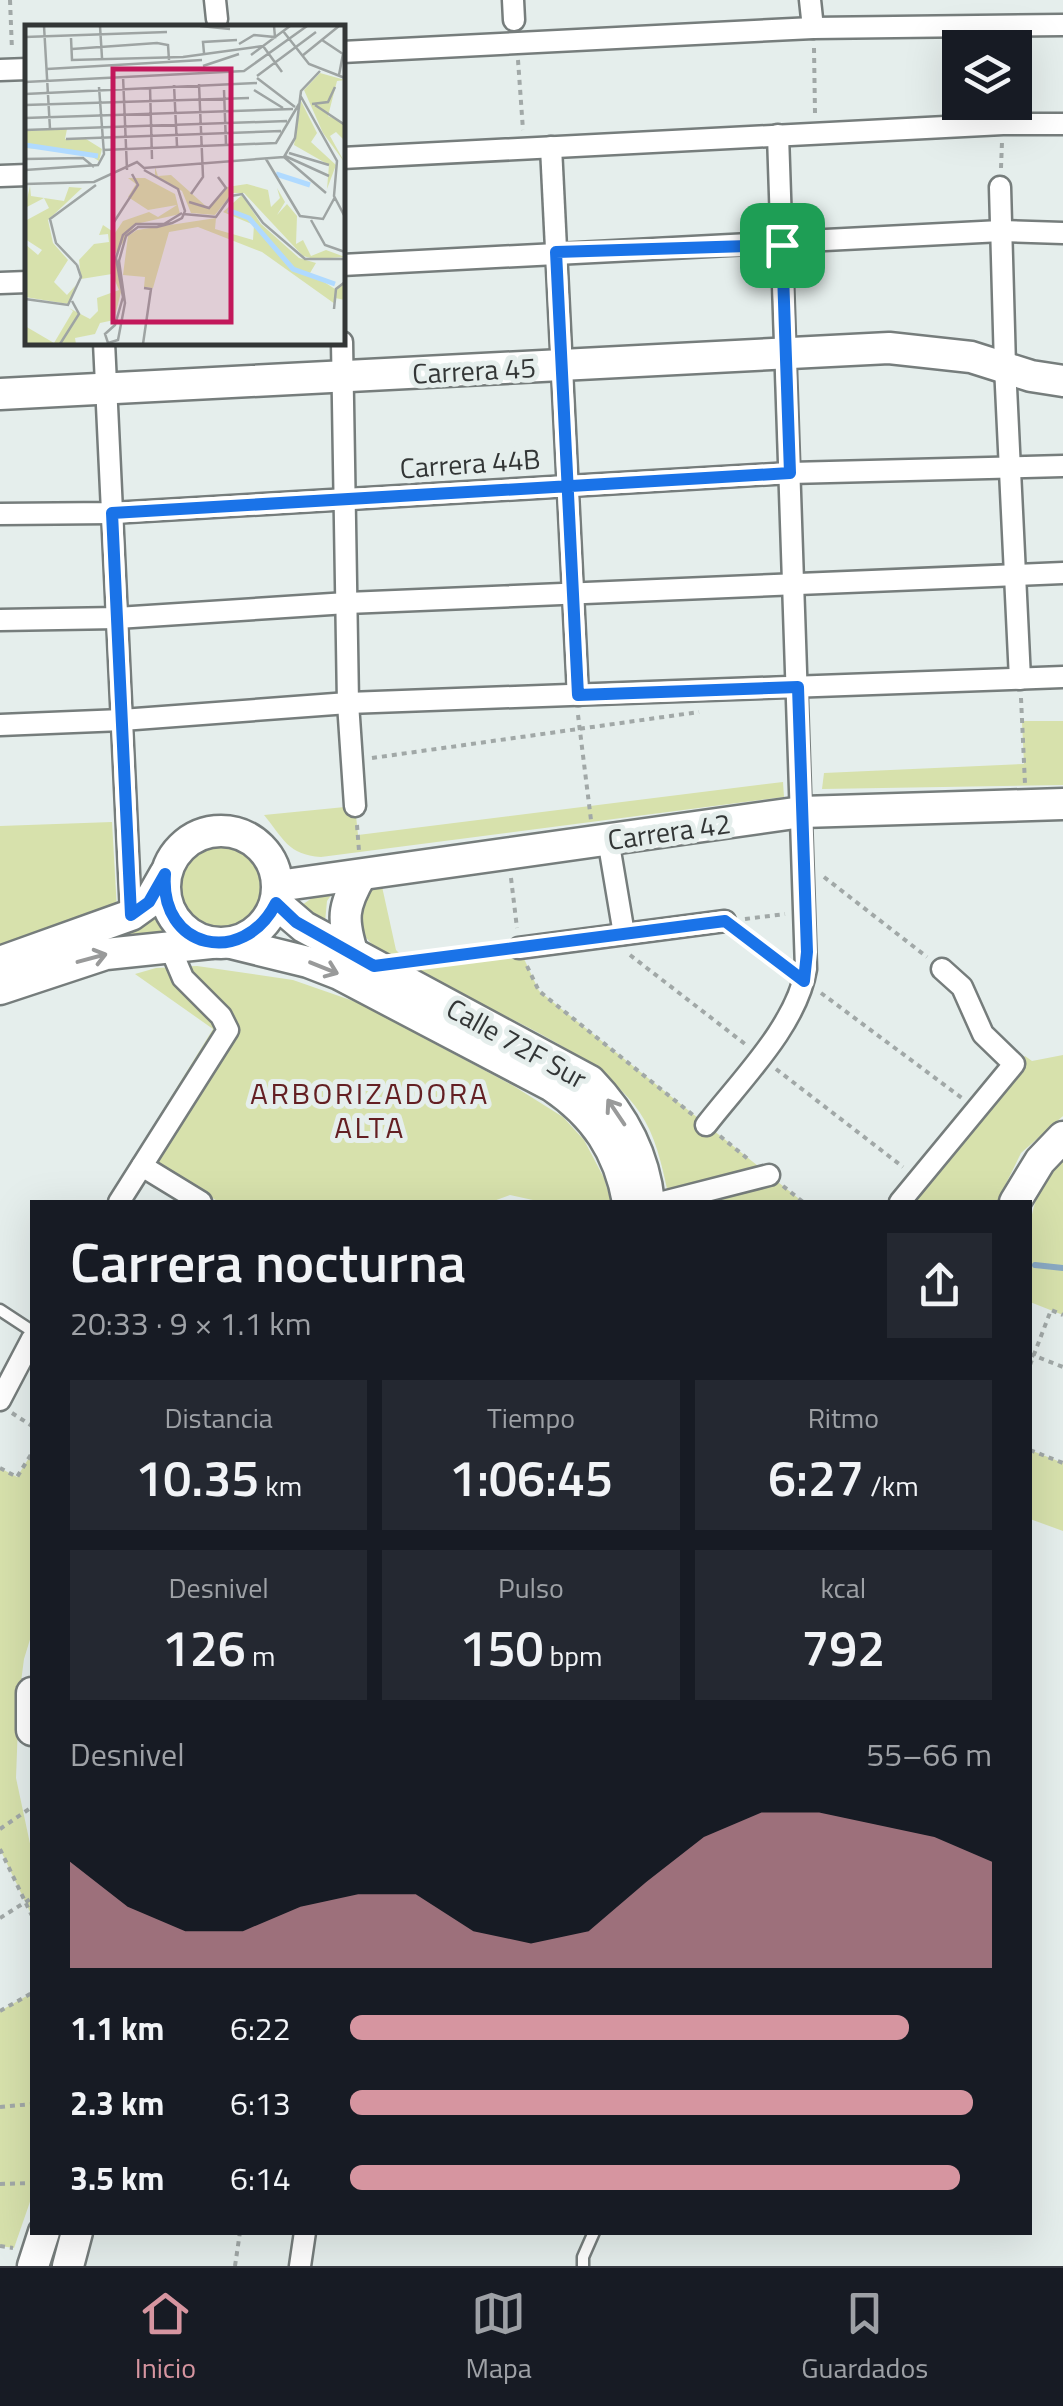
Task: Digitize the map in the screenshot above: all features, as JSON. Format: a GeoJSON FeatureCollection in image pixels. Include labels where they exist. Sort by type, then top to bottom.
{"type":"FeatureCollection","features":[{"type":"Feature","properties":{"kind":"street"},"geometry":{"type":"LineString","coordinates":[[810,0],[814,28]]}},
{"type":"Feature","properties":{"kind":"street"},"geometry":{"type":"LineString","coordinates":[[345,52],[814,28],[1063,25]]}},
{"type":"Feature","properties":{"kind":"street"},"geometry":{"type":"LineString","coordinates":[[345,158],[1063,124]]}},
{"type":"Feature","properties":{"kind":"street"},"geometry":{"type":"LineString","coordinates":[[706,1125],[784,1024],[804,981],[806,911],[778,135]]}},
{"type":"Feature","properties":{"kind":"street"},"geometry":{"type":"LineString","coordinates":[[552,147],[578,695]]}},
{"type":"Feature","properties":{"kind":"street"},"geometry":{"type":"LineString","coordinates":[[0,176],[25,175]]}},
{"type":"Feature","properties":{"kind":"street"},"geometry":{"type":"LineString","coordinates":[[1000,186],[1020,679]]}},
{"type":"Feature","properties":{"kind":"street"},"geometry":{"type":"LineString","coordinates":[[345,265],[1001,231],[1063,233]]}},
{"type":"Feature","properties":{"kind":"street"},"geometry":{"type":"LineString","coordinates":[[0,283],[25,282]]}},
{"type":"Feature","properties":{"kind":"street"},"geometry":{"type":"LineString","coordinates":[[104,345],[131,915]]}},
{"type":"Feature","properties":{"kind":"street"},"geometry":{"type":"LineString","coordinates":[[342,345],[348,703],[356,806]]}},
{"type":"Feature","properties":{"kind":"street","name":"Carrera 45"},"geometry":{"type":"LineString","coordinates":[[0,394],[889,348],[941,352],[1063,381]]}},
{"type":"Feature","properties":{"kind":"street","name":"Carrera 44B"},"geometry":{"type":"LineString","coordinates":[[0,514],[112,513],[790,473],[1063,466]]}},
{"type":"Feature","properties":{"kind":"street"},"geometry":{"type":"LineString","coordinates":[[0,620],[117,618],[347,603],[1063,572]]}},
{"type":"Feature","properties":{"kind":"street"},"geometry":{"type":"LineString","coordinates":[[0,725],[348,703],[1063,677]]}},
{"type":"Feature","properties":{"kind":"street","name":"Carrera 42"},"geometry":{"type":"LineString","coordinates":[[277,895],[361,875],[802,812],[1063,804]]}},
{"type":"Feature","properties":{"kind":"street"},"geometry":{"type":"LineString","coordinates":[[0,962],[131,915],[149,902],[183,844],[198,835],[215,830],[233,831],[250,838],[273,864],[277,895],[260,928],[222,942],[106,954],[0,989]]}},
{"type":"Feature","properties":{"kind":"street"},"geometry":{"type":"LineString","coordinates":[[601,841],[624,934]]}},
{"type":"Feature","properties":{"kind":"street"},"geometry":{"type":"LineString","coordinates":[[165,874],[164,890],[174,920],[185,931],[222,942]]}},
{"type":"Feature","properties":{"kind":"street"},"geometry":{"type":"LineString","coordinates":[[361,875],[345,906],[344,921],[364,960]]}},
{"type":"Feature","properties":{"kind":"street","name":"Calle 72F Sur"},"geometry":{"type":"LineString","coordinates":[[277,895],[296,922],[590,1081],[609,1100],[632,1139],[647,1184],[648,1200]]}},
{"type":"Feature","properties":{"kind":"street"},"geometry":{"type":"LineString","coordinates":[[519,948],[725,921]]}},
{"type":"Feature","properties":{"kind":"street","name":"Calle 72F Sur"},"geometry":{"type":"LineString","coordinates":[[222,942],[308,962],[339,974],[552,1086],[583,1108],[598,1128],[616,1158],[627,1200]]}},
{"type":"Feature","properties":{"kind":"street"},"geometry":{"type":"LineString","coordinates":[[120,1200],[228,1030],[221,1016],[183,978],[169,945]]}},
{"type":"Feature","properties":{"kind":"street"},"geometry":{"type":"LineString","coordinates":[[902,1200],[1014,1064],[982,1034],[962,987],[942,969]]}},
{"type":"Feature","properties":{"kind":"street"},"geometry":{"type":"LineString","coordinates":[[1017,1200],[1040,1161],[1063,1137]]}},
{"type":"Feature","properties":{"kind":"street"},"geometry":{"type":"LineString","coordinates":[[142,1166],[198,1200]]}},
{"type":"Feature","properties":{"kind":"street"},"geometry":{"type":"LineString","coordinates":[[694,1200],[769,1176]]}},
{"type":"Feature","properties":{"kind":"street"},"geometry":{"type":"LineString","coordinates":[[0,1402],[30,1343]]}},
{"type":"Feature","properties":{"kind":"street"},"geometry":{"type":"LineString","coordinates":[[33,2266],[43,2235]]}},
{"type":"Feature","properties":{"kind":"street"},"geometry":{"type":"LineString","coordinates":[[68,2266],[76,2235]]}},
{"type":"Feature","properties":{"kind":"street"},"geometry":{"type":"LineString","coordinates":[[300,2266],[305,2235]]}},
{"type":"Feature","properties":{"kind":"lane"},"geometry":{"type":"LineString","coordinates":[[0,1310],[30,1330]]}},
{"type":"Feature","properties":{"kind":"lane"},"geometry":{"type":"LineString","coordinates":[[583,2266],[593,2235]]}},
{"type":"Feature","properties":{"kind":"path"},"geometry":{"type":"LineString","coordinates":[[10,0],[13,70]]}},
{"type":"Feature","properties":{"kind":"path"},"geometry":{"type":"LineString","coordinates":[[814,28],[816,133]]}},
{"type":"Feature","properties":{"kind":"path"},"geometry":{"type":"LineString","coordinates":[[516,44],[524,148]]}},
{"type":"Feature","properties":{"kind":"path"},"geometry":{"type":"LineString","coordinates":[[1020,679],[1024,764]]}},
{"type":"Feature","properties":{"kind":"path"},"geometry":{"type":"LineString","coordinates":[[578,695],[580,728],[601,841]]}},
{"type":"Feature","properties":{"kind":"path"},"geometry":{"type":"LineString","coordinates":[[352,760],[707,710]]}},
{"type":"Feature","properties":{"kind":"path"},"geometry":{"type":"LineString","coordinates":[[356,806],[361,875]]}},
{"type":"Feature","properties":{"kind":"path"},"geometry":{"type":"LineString","coordinates":[[508,854],[519,948],[539,991],[799,1200]]}},
{"type":"Feature","properties":{"kind":"path"},"geometry":{"type":"LineString","coordinates":[[804,862],[942,969]]}},
{"type":"Feature","properties":{"kind":"path"},"geometry":{"type":"LineString","coordinates":[[725,921],[806,911]]}},
{"type":"Feature","properties":{"kind":"path"},"geometry":{"type":"LineString","coordinates":[[725,921],[978,1110]]}},
{"type":"Feature","properties":{"kind":"path"},"geometry":{"type":"LineString","coordinates":[[364,960],[519,948]]}},
{"type":"Feature","properties":{"kind":"path"},"geometry":{"type":"LineString","coordinates":[[1063,1315],[1051,1310],[1032,1354],[1063,1367]]}},
{"type":"Feature","properties":{"kind":"path"},"geometry":{"type":"LineString","coordinates":[[0,1402],[30,1424]]}},
{"type":"Feature","properties":{"kind":"path"},"geometry":{"type":"LineString","coordinates":[[1032,1451],[1063,1464]]}},
{"type":"Feature","properties":{"kind":"path"},"geometry":{"type":"LineString","coordinates":[[0,1468],[17,1477],[30,1457]]}},
{"type":"Feature","properties":{"kind":"path"},"geometry":{"type":"LineString","coordinates":[[0,1830],[30,1808]]}},
{"type":"Feature","properties":{"kind":"path"},"geometry":{"type":"LineString","coordinates":[[0,1849],[30,1911]]}},
{"type":"Feature","properties":{"kind":"path"},"geometry":{"type":"LineString","coordinates":[[0,1918],[30,1899]]}},
{"type":"Feature","properties":{"kind":"path"},"geometry":{"type":"LineString","coordinates":[[0,2011],[30,1994]]}},
{"type":"Feature","properties":{"kind":"path"},"geometry":{"type":"LineString","coordinates":[[0,2107],[30,2104]]}},
{"type":"Feature","properties":{"kind":"path"},"geometry":{"type":"LineString","coordinates":[[0,2184],[30,2183]]}},
{"type":"Feature","properties":{"kind":"path"},"geometry":{"type":"LineString","coordinates":[[235,2266],[240,2235]]}},
{"type":"Feature","properties":{"kind":"green space"},"geometry":{"type":"Polygon","coordinates":[[[1022,721],[1063,721],[1063,785],[822,789],[824,773],[1024,764],[1022,721]]]}},
{"type":"Feature","properties":{"kind":"green space"},"geometry":{"type":"Polygon","coordinates":[[[783,782],[784,797],[321,857],[293,849],[264,815],[355,806],[358,835],[783,782]]]}},
{"type":"Feature","properties":{"kind":"green space"},"geometry":{"type":"Polygon","coordinates":[[[112,822],[117,910],[0,946],[0,826],[112,822]]]}},
{"type":"Feature","properties":{"kind":"green space"},"geometry":{"type":"Polygon","coordinates":[[[223,845],[246,852],[258,864],[265,887],[258,910],[246,922],[223,929],[200,922],[188,910],[181,887],[188,864],[200,852],[223,845]]]}},
{"type":"Feature","properties":{"kind":"green space"},"geometry":{"type":"Polygon","coordinates":[[[381,882],[396,950],[408,962],[519,948],[539,991],[800,1200],[669,1200],[650,1131],[628,1097],[578,1056],[548,1038],[378,949],[357,923],[367,889],[381,882]]]}},
{"type":"Feature","properties":{"kind":"green space"},"geometry":{"type":"Polygon","coordinates":[[[334,891],[327,901],[325,922],[299,907],[315,896],[334,891]]]}},
{"type":"Feature","properties":{"kind":"green space"},"geometry":{"type":"Polygon","coordinates":[[[156,912],[165,933],[110,939],[156,912]]]}},
{"type":"Feature","properties":{"kind":"green space"},"geometry":{"type":"Polygon","coordinates":[[[197,966],[293,980],[359,1003],[512,1085],[563,1117],[584,1140],[610,1200],[533,1200],[510,1195],[496,1200],[216,1200],[137,1152],[213,1029],[135,974],[156,968],[197,966]]]}},
{"type":"Feature","properties":{"kind":"green space"},"geometry":{"type":"Polygon","coordinates":[[[1063,1055],[1063,1116],[1021,1153],[998,1200],[902,1200],[1025,1056],[1032,1061],[1063,1055]]]}},
{"type":"Feature","properties":{"kind":"green space"},"geometry":{"type":"Polygon","coordinates":[[[1063,1159],[1063,1315],[1032,1303],[1032,1216],[1049,1175],[1063,1159]]]}},
{"type":"Feature","properties":{"kind":"green space"},"geometry":{"type":"Polygon","coordinates":[[[1032,1451],[1063,1463],[1063,1531],[1032,1520],[1032,1451]]]}},
{"type":"Feature","properties":{"kind":"green space"},"geometry":{"type":"Polygon","coordinates":[[[30,1456],[30,1640],[19,1697],[16,1778],[30,1844],[30,1912],[0,1849],[0,1468],[17,1477],[30,1456]]]}},
{"type":"Feature","properties":{"kind":"green space"},"geometry":{"type":"Polygon","coordinates":[[[30,1994],[30,2202],[14,2248],[0,2246],[0,2011],[30,1994]]]}},
{"type":"Feature","properties":{"kind":"waterway"},"geometry":{"type":"LineString","coordinates":[[1035,1265],[1063,1268]]}},
{"type":"Feature","properties":{"kind":"district","name":"ARBORIZADORA ALTA"},"geometry":{"type":"Point","coordinates":[370,1110]}},
{"type":"Feature","properties":{"kind":"route"},"geometry":{"type":"LineString","coordinates":[[782,245],[556,252],[568,484],[572,593],[578,695],[798,687],[807,952],[804,981],[725,921],[374,966],[296,922],[276,903],[260,928],[246,938],[230,942],[199,939],[174,920],[167,906],[165,874],[149,902],[131,915],[112,513],[568,484],[790,473],[782,245]]}}]}
